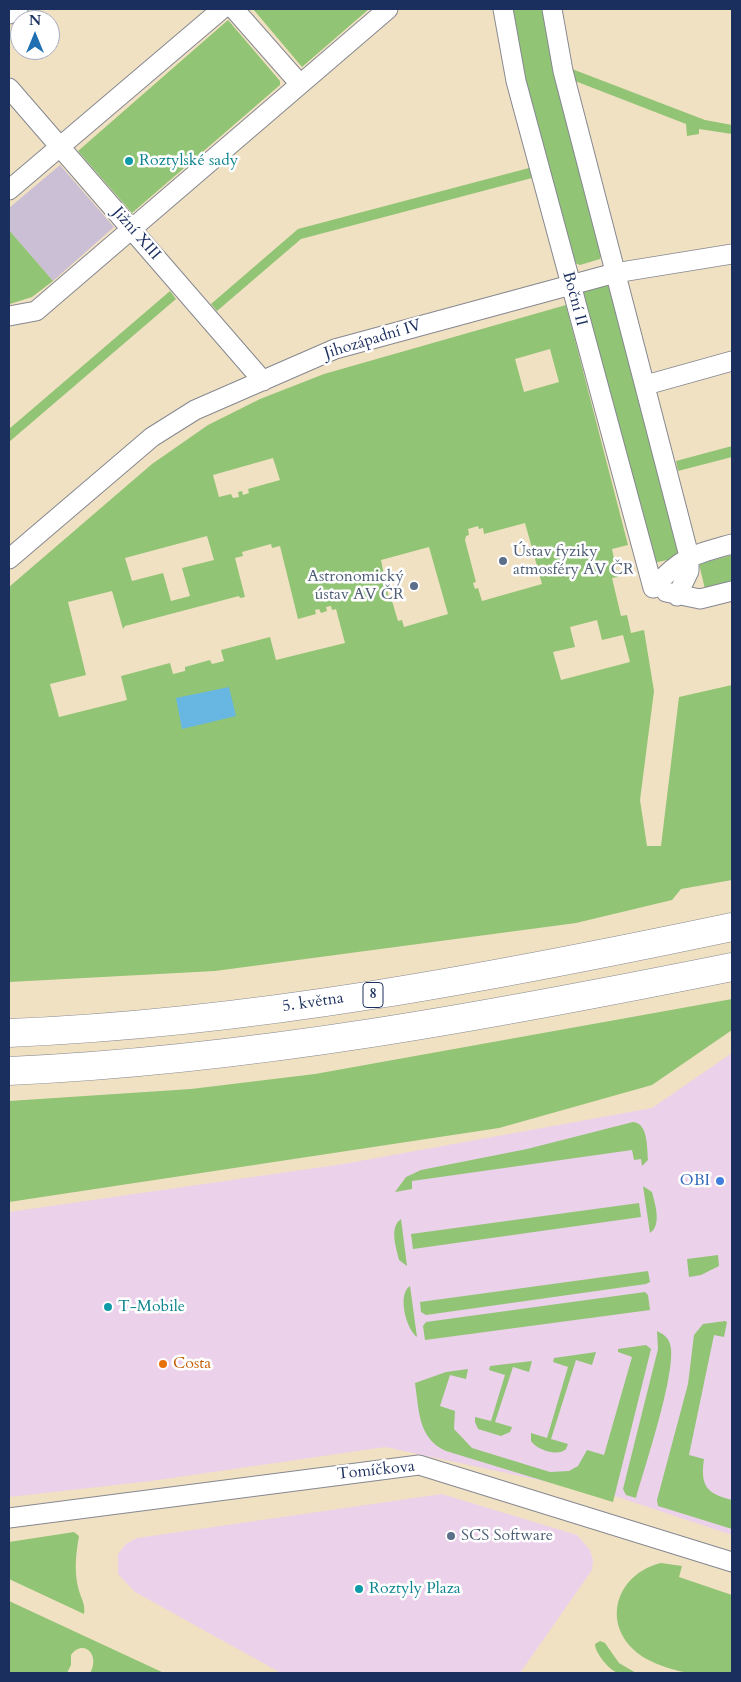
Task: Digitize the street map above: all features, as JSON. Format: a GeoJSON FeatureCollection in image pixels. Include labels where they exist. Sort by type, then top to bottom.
{"type":"FeatureCollection","features":[{"type":"Feature","properties":{"kind":"highway","name":"5. května"},"geometry":{"type":"LineString","coordinates":[[9,1032],[150,1022],[303,1006],[479,977],[732,927]]}},
{"type":"Feature","properties":{"kind":"highway"},"geometry":{"type":"LineString","coordinates":[[9,1071],[198,1057],[356,1037],[584,997],[732,967]]}},
{"type":"Feature","properties":{"kind":"street"},"geometry":{"type":"LineString","coordinates":[[9,14],[18,9]]}},
{"type":"Feature","properties":{"kind":"street"},"geometry":{"type":"LineString","coordinates":[[9,190],[222,9]]}},
{"type":"Feature","properties":{"kind":"street"},"geometry":{"type":"LineString","coordinates":[[234,9],[300,84]]}},
{"type":"Feature","properties":{"kind":"street"},"geometry":{"type":"LineString","coordinates":[[9,316],[36,311],[388,9]]}},
{"type":"Feature","properties":{"kind":"street","name":"Boční II"},"geometry":{"type":"LineString","coordinates":[[504,9],[516,82],[653,588]]}},
{"type":"Feature","properties":{"kind":"street"},"geometry":{"type":"LineString","coordinates":[[552,9],[563,71],[689,556],[689,571],[677,596]]}},
{"type":"Feature","properties":{"kind":"street","name":"Jižní XIII"},"geometry":{"type":"LineString","coordinates":[[9,88],[263,380]]}},
{"type":"Feature","properties":{"kind":"street","name":"Jihozápadní IV"},"geometry":{"type":"LineString","coordinates":[[9,559],[152,437],[195,410],[334,349],[615,273],[732,254]]}},
{"type":"Feature","properties":{"kind":"street"},"geometry":{"type":"LineString","coordinates":[[646,385],[732,361]]}},
{"type":"Feature","properties":{"kind":"street"},"geometry":{"type":"LineString","coordinates":[[732,544],[689,556],[669,570],[653,588],[677,596],[700,599],[732,591]]}},
{"type":"Feature","properties":{"kind":"street","name":"Tomíčkova"},"geometry":{"type":"LineString","coordinates":[[9,1518],[419,1465],[732,1562]]}},
{"type":"Feature","properties":{"kind":"shaded area"},"geometry":{"type":"Polygon","coordinates":[[[60,165],[114,227],[53,281],[9,230],[9,208],[60,165]]]}},
{"type":"Feature","properties":{"kind":"shaded area"},"geometry":{"type":"Polygon","coordinates":[[[732,1053],[732,1535],[618,1497],[385,1447],[151,1481],[9,1497],[9,1212],[343,1164],[652,1108],[732,1053]]]}},
{"type":"Feature","properties":{"kind":"shaded area","name":"Roztyly Plaza"},"geometry":{"type":"Polygon","coordinates":[[[442,1494],[577,1535],[590,1550],[593,1560],[592,1570],[520,1673],[281,1673],[135,1592],[118,1574],[118,1554],[126,1544],[137,1538],[442,1494]]]}},
{"type":"Feature","properties":{"kind":"green space"},"geometry":{"type":"Polygon","coordinates":[[[253,9],[369,9],[302,67],[253,9]]]}},
{"type":"Feature","properties":{"kind":"green space"},"geometry":{"type":"Polygon","coordinates":[[[510,9],[545,9],[602,253],[600,259],[580,265],[575,263],[524,81],[510,9]]]}},
{"type":"Feature","properties":{"kind":"green space"},"geometry":{"type":"Polygon","coordinates":[[[228,20],[280,81],[280,85],[132,213],[78,151],[228,20]]]}},
{"type":"Feature","properties":{"kind":"green space"},"geometry":{"type":"Polygon","coordinates":[[[572,69],[705,120],[732,125],[732,134],[699,129],[699,134],[687,136],[686,124],[575,81],[572,69]]]}},
{"type":"Feature","properties":{"kind":"green space"},"geometry":{"type":"Polygon","coordinates":[[[529,168],[532,178],[301,239],[217,311],[211,304],[298,229],[529,168]]]}},
{"type":"Feature","properties":{"kind":"green space"},"geometry":{"type":"Polygon","coordinates":[[[9,230],[53,281],[32,297],[10,304],[9,230]]]}},
{"type":"Feature","properties":{"kind":"green space"},"geometry":{"type":"Polygon","coordinates":[[[608,284],[613,289],[681,552],[677,558],[653,563],[580,296],[584,290],[608,284]]]}},
{"type":"Feature","properties":{"kind":"green space"},"geometry":{"type":"Polygon","coordinates":[[[170,291],[176,299],[9,442],[9,429],[170,291]]]}},
{"type":"Feature","properties":{"kind":"green space"},"geometry":{"type":"Polygon","coordinates":[[[566,305],[628,545],[612,549],[618,577],[612,578],[621,616],[627,615],[631,633],[644,630],[654,691],[640,800],[647,846],[661,846],[679,697],[732,685],[732,880],[681,889],[672,900],[576,923],[215,971],[9,982],[9,587],[152,464],[208,425],[260,399],[324,374],[566,305]],[[550,349],[515,359],[524,392],[559,382],[550,349]],[[273,458],[213,475],[219,497],[231,494],[233,498],[239,497],[238,492],[242,491],[243,495],[249,493],[248,489],[280,480],[273,458]],[[525,523],[484,534],[483,528],[479,529],[478,526],[468,529],[469,535],[466,536],[465,540],[476,582],[473,583],[475,589],[478,588],[482,601],[542,584],[525,523]],[[207,536],[125,558],[132,581],[163,573],[171,601],[190,596],[182,568],[214,560],[207,536]],[[271,544],[242,552],[243,556],[235,558],[245,597],[240,598],[239,596],[125,626],[123,629],[112,591],[68,602],[86,675],[50,684],[59,717],[127,700],[121,676],[170,663],[173,674],[185,671],[185,667],[210,660],[212,664],[224,661],[221,650],[270,637],[276,660],[345,643],[336,609],[332,610],[331,606],[326,607],[327,611],[321,613],[319,609],[315,610],[316,614],[298,619],[280,546],[272,548],[271,544]],[[429,547],[381,560],[389,600],[392,601],[398,621],[402,620],[404,627],[448,614],[429,547]],[[597,620],[570,627],[575,647],[553,652],[561,680],[630,662],[623,635],[602,640],[597,620]]]}},
{"type":"Feature","properties":{"kind":"green space"},"geometry":{"type":"Polygon","coordinates":[[[732,446],[732,457],[678,471],[676,461],[732,446]]]}},
{"type":"Feature","properties":{"kind":"green space"},"geometry":{"type":"Polygon","coordinates":[[[732,555],[732,582],[705,589],[699,564],[732,555]]]}},
{"type":"Feature","properties":{"kind":"green space"},"geometry":{"type":"Polygon","coordinates":[[[732,999],[732,1030],[652,1085],[499,1128],[9,1202],[9,1101],[191,1089],[315,1074],[732,999]]]}},
{"type":"Feature","properties":{"kind":"green space"},"geometry":{"type":"Polygon","coordinates":[[[633,1122],[638,1123],[642,1127],[646,1136],[648,1160],[642,1166],[641,1159],[634,1160],[632,1150],[412,1181],[412,1189],[395,1192],[406,1177],[421,1170],[527,1149],[633,1122]]]}},
{"type":"Feature","properties":{"kind":"green space"},"geometry":{"type":"Polygon","coordinates":[[[643,1186],[652,1192],[656,1208],[656,1225],[650,1233],[643,1186]]]}},
{"type":"Feature","properties":{"kind":"green space"},"geometry":{"type":"Polygon","coordinates":[[[639,1203],[641,1217],[413,1249],[411,1234],[639,1203]]]}},
{"type":"Feature","properties":{"kind":"green space"},"geometry":{"type":"Polygon","coordinates":[[[401,1219],[407,1266],[399,1260],[394,1238],[395,1227],[401,1219]]]}},
{"type":"Feature","properties":{"kind":"green space"},"geometry":{"type":"Polygon","coordinates":[[[718,1255],[719,1266],[701,1275],[689,1277],[687,1259],[718,1255]]]}},
{"type":"Feature","properties":{"kind":"green space"},"geometry":{"type":"Polygon","coordinates":[[[648,1271],[650,1282],[646,1284],[426,1315],[421,1312],[420,1302],[648,1271]]]}},
{"type":"Feature","properties":{"kind":"green space"},"geometry":{"type":"Polygon","coordinates":[[[410,1286],[417,1337],[409,1327],[404,1312],[404,1296],[410,1286]]]}},
{"type":"Feature","properties":{"kind":"green space"},"geometry":{"type":"Polygon","coordinates":[[[645,1292],[648,1295],[650,1310],[425,1340],[423,1326],[426,1322],[645,1292]]]}},
{"type":"Feature","properties":{"kind":"green space"},"geometry":{"type":"Polygon","coordinates":[[[727,1322],[724,1337],[714,1335],[689,1455],[704,1459],[703,1476],[711,1492],[732,1500],[732,1529],[658,1506],[657,1500],[688,1384],[694,1335],[703,1324],[727,1322]]]}},
{"type":"Feature","properties":{"kind":"green space"},"geometry":{"type":"Polygon","coordinates":[[[657,1331],[668,1339],[670,1344],[669,1374],[659,1419],[636,1498],[626,1495],[623,1489],[658,1349],[657,1331]]]}},
{"type":"Feature","properties":{"kind":"green space"},"geometry":{"type":"Polygon","coordinates":[[[646,1345],[651,1349],[613,1502],[446,1451],[430,1439],[422,1423],[415,1383],[446,1372],[468,1369],[466,1379],[450,1375],[440,1406],[455,1411],[454,1429],[472,1448],[550,1472],[569,1471],[578,1466],[587,1450],[604,1455],[632,1357],[618,1352],[618,1349],[646,1345]]]}},
{"type":"Feature","properties":{"kind":"green space"},"geometry":{"type":"Polygon","coordinates":[[[596,1352],[592,1365],[576,1360],[551,1439],[568,1444],[566,1449],[558,1452],[543,1450],[531,1441],[531,1433],[547,1438],[568,1367],[553,1362],[554,1358],[596,1352]]]}},
{"type":"Feature","properties":{"kind":"green space"},"geometry":{"type":"Polygon","coordinates":[[[532,1361],[529,1372],[513,1367],[495,1422],[512,1427],[510,1432],[501,1436],[478,1429],[475,1417],[491,1421],[505,1375],[489,1370],[490,1366],[532,1361]]]}},
{"type":"Feature","properties":{"kind":"green space"},"geometry":{"type":"Polygon","coordinates":[[[74,1532],[79,1536],[76,1574],[84,1614],[9,1579],[9,1542],[74,1532]]]}},
{"type":"Feature","properties":{"kind":"green space"},"geometry":{"type":"Polygon","coordinates":[[[661,1563],[682,1566],[679,1577],[732,1595],[732,1673],[695,1674],[668,1668],[639,1654],[624,1638],[618,1625],[617,1611],[619,1599],[625,1587],[634,1576],[646,1568],[661,1563]]]}},
{"type":"Feature","properties":{"kind":"green space"},"geometry":{"type":"Polygon","coordinates":[[[9,1601],[164,1673],[90,1673],[93,1666],[92,1655],[85,1648],[81,1648],[71,1655],[71,1665],[67,1673],[9,1673],[9,1601]]]}},
{"type":"Feature","properties":{"kind":"green space"},"geometry":{"type":"Polygon","coordinates":[[[600,1641],[605,1643],[619,1663],[636,1673],[620,1674],[607,1665],[596,1648],[595,1644],[600,1641]]]}},
{"type":"Feature","properties":{"kind":"water"},"geometry":{"type":"Polygon","coordinates":[[[229,687],[236,716],[182,729],[176,698],[229,687]]]}},
{"type":"Feature","properties":{"kind":"place","name":"Roztylské sady"},"geometry":{"type":"Point","coordinates":[129,161]}},
{"type":"Feature","properties":{"kind":"place","name":"Ústav fyziky atmosféry AV ČR"},"geometry":{"type":"Point","coordinates":[503,561]}},
{"type":"Feature","properties":{"kind":"place","name":"Astronomický ústav AV ČR"},"geometry":{"type":"Point","coordinates":[414,586]}},
{"type":"Feature","properties":{"kind":"place","name":"OBI"},"geometry":{"type":"Point","coordinates":[720,1181]}},
{"type":"Feature","properties":{"kind":"place","name":"T-Mobile"},"geometry":{"type":"Point","coordinates":[108,1307]}},
{"type":"Feature","properties":{"kind":"place","name":"Costa"},"geometry":{"type":"Point","coordinates":[163,1364]}},
{"type":"Feature","properties":{"kind":"place","name":"SCS Software"},"geometry":{"type":"Point","coordinates":[451,1536]}},
{"type":"Feature","properties":{"kind":"place","name":"Roztyly Plaza"},"geometry":{"type":"Point","coordinates":[359,1589]}}]}
